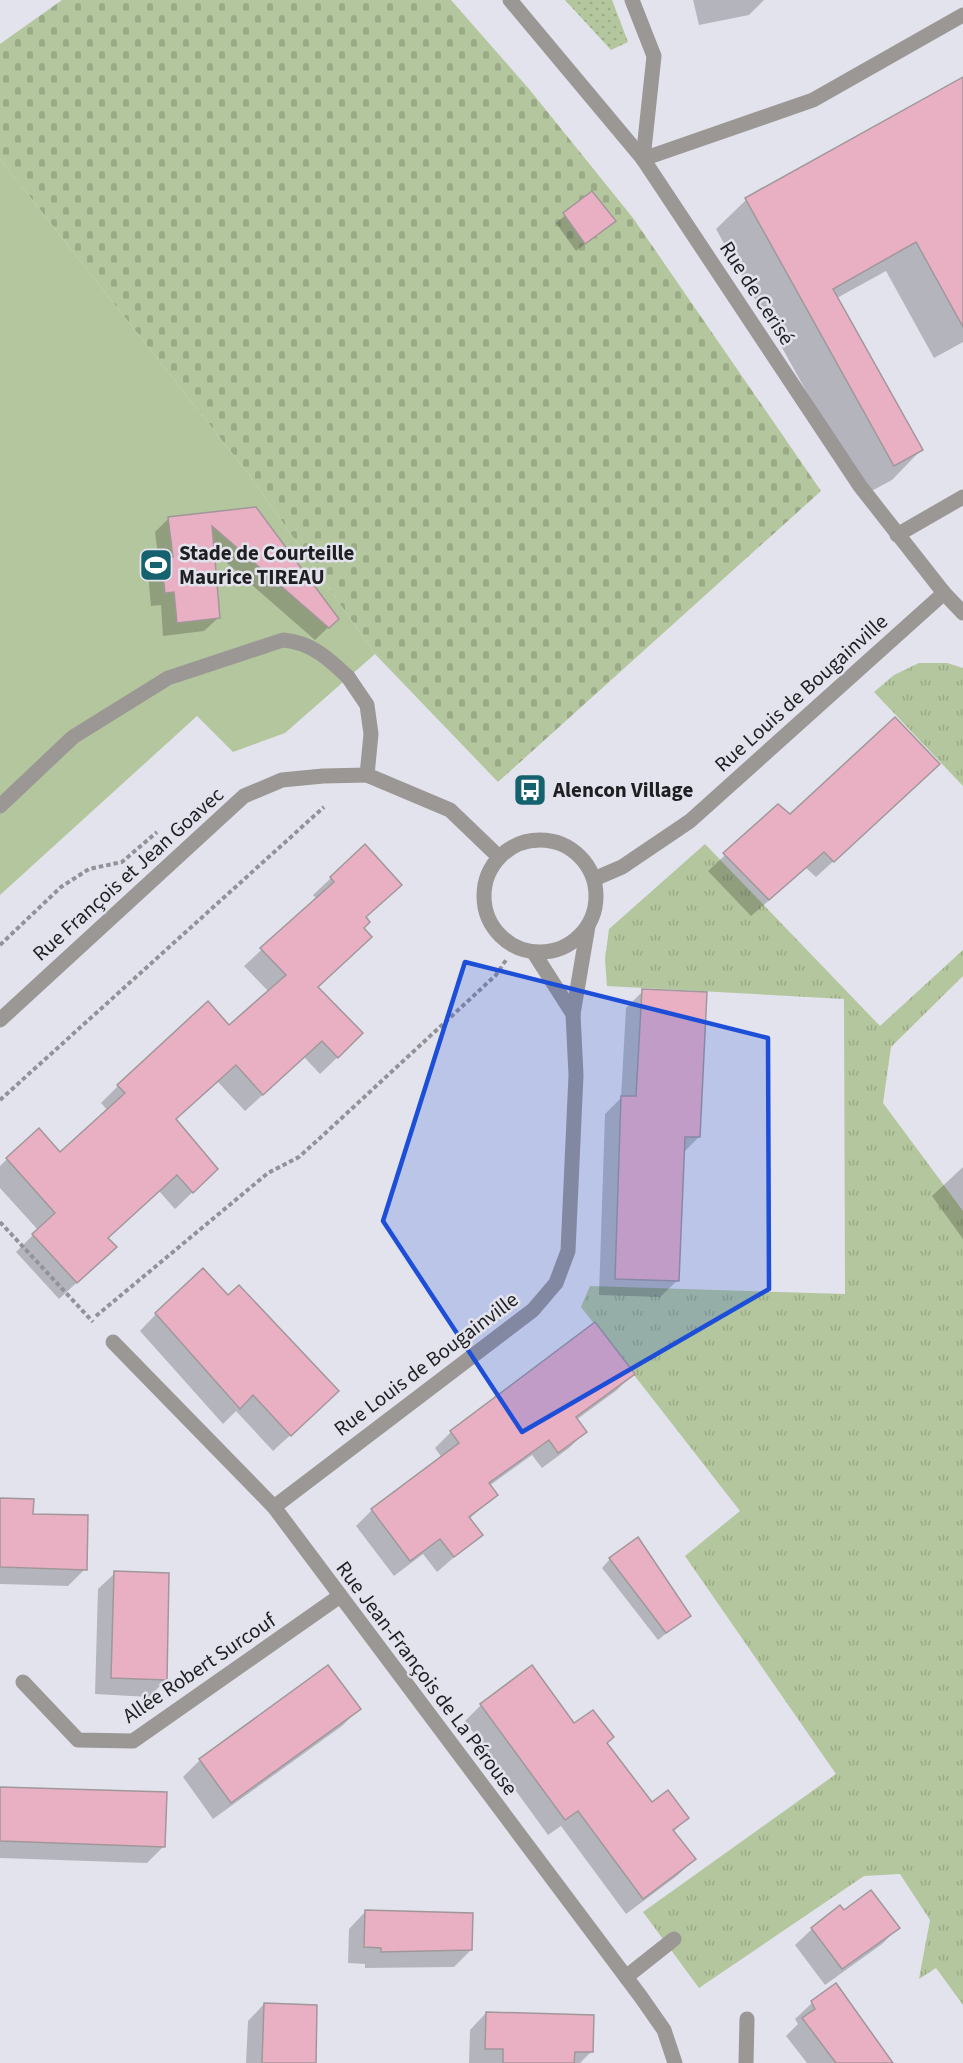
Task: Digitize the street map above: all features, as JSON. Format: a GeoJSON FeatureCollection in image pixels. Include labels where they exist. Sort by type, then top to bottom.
{"type":"FeatureCollection","features":[{"type":"Feature","properties":{"kind":"street","name":"Rue de Cerisé"},"geometry":{"type":"LineString","coordinates":[[510,0],[643,159],[860,486],[944,593],[963,613]]}},
{"type":"Feature","properties":{"kind":"street"},"geometry":{"type":"LineString","coordinates":[[632,0],[654,56],[643,159],[813,100],[963,15]]}},
{"type":"Feature","properties":{"kind":"street"},"geometry":{"type":"LineString","coordinates":[[897,535],[963,497]]}},
{"type":"Feature","properties":{"kind":"street","name":"Rue Louis de Bougainville"},"geometry":{"type":"LineString","coordinates":[[594,879],[622,867],[690,821],[944,593]]}},
{"type":"Feature","properties":{"kind":"street"},"geometry":{"type":"LineString","coordinates":[[0,806],[73,737],[168,678],[284,640],[299,641],[326,656],[348,677],[367,705],[371,734],[368,776],[450,810],[500,857]]}},
{"type":"Feature","properties":{"kind":"street","name":"Rue François et Jean Goavec"},"geometry":{"type":"LineString","coordinates":[[0,1020],[244,796],[282,780],[323,776],[368,776]]}},
{"type":"Feature","properties":{"kind":"street"},"geometry":{"type":"LineString","coordinates":[[537,840],[561,844],[581,858],[594,879],[596,903],[588,926],[574,942],[555,951],[534,953],[514,947],[498,933],[487,915],[483,895],[488,874],[500,857],[517,845],[537,840]]}},
{"type":"Feature","properties":{"kind":"street","name":"Rue Louis de Bougainville"},"geometry":{"type":"LineString","coordinates":[[274,1507],[533,1310],[556,1282],[567,1251],[576,1075],[573,1014],[588,926]]}},
{"type":"Feature","properties":{"kind":"street","name":"Rue Louis de Bougainville"},"geometry":{"type":"LineString","coordinates":[[534,953],[573,1014]]}},
{"type":"Feature","properties":{"kind":"street","name":"Rue Jean-François de La Pérouse"},"geometry":{"type":"LineString","coordinates":[[113,1342],[274,1507],[626,1977],[664,2030],[675,2063]]}},
{"type":"Feature","properties":{"kind":"street","name":"Allée Robert Surcouf"},"geometry":{"type":"LineString","coordinates":[[23,1682],[78,1740],[133,1741],[340,1596]]}},
{"type":"Feature","properties":{"kind":"street"},"geometry":{"type":"LineString","coordinates":[[626,1977],[674,1939]]}},
{"type":"Feature","properties":{"kind":"street"},"geometry":{"type":"LineString","coordinates":[[746,2063],[747,2019]]}},
{"type":"Feature","properties":{"kind":"path"},"geometry":{"type":"LineString","coordinates":[[0,1100],[330,801],[323,776]]}},
{"type":"Feature","properties":{"kind":"path"},"geometry":{"type":"LineString","coordinates":[[91,1320],[268,1173],[299,1157],[496,975],[514,947]]}},
{"type":"Feature","properties":{"kind":"path"},"geometry":{"type":"LineString","coordinates":[[0,1222],[113,1342]]}},
{"type":"Feature","properties":{"kind":"highlighted area"},"geometry":{"type":"Polygon","coordinates":[[[465,962],[768,1038],[769,1289],[522,1432],[383,1221],[465,962]]]}},
{"type":"Feature","properties":{"kind":"green space"},"geometry":{"type":"Polygon","coordinates":[[[62,0],[451,0],[529,89],[633,218],[821,491],[498,782],[375,654],[250,476],[0,159],[0,44],[62,0]]]}},
{"type":"Feature","properties":{"kind":"green space"},"geometry":{"type":"Polygon","coordinates":[[[565,0],[612,0],[628,42],[611,50],[565,0]]]}},
{"type":"Feature","properties":{"kind":"green space","name":"Stade de Courteille Maurice TIREAU"},"geometry":{"type":"Polygon","coordinates":[[[0,159],[250,476],[375,654],[285,733],[233,752],[197,716],[0,895],[0,159]]]}},
{"type":"Feature","properties":{"kind":"green space"},"geometry":{"type":"Polygon","coordinates":[[[919,663],[947,663],[963,668],[963,786],[874,692],[894,675],[919,663]]]}},
{"type":"Feature","properties":{"kind":"green space"},"geometry":{"type":"Polygon","coordinates":[[[705,844],[880,1026],[963,950],[963,976],[891,1047],[883,1103],[963,1211],[963,2005],[936,1968],[919,1979],[930,1920],[900,1874],[864,1876],[699,1988],[643,1912],[836,1774],[685,1556],[740,1511],[581,1307],[590,1286],[845,1294],[844,999],[607,986],[605,959],[609,929],[705,844]]]}},
{"type":"Feature","properties":{"kind":"building"},"geometry":{"type":"Polygon","coordinates":[[[963,77],[963,327],[916,242],[833,289],[923,450],[894,466],[745,198],[963,77]]]}},
{"type":"Feature","properties":{"kind":"building"},"geometry":{"type":"Polygon","coordinates":[[[592,191],[616,221],[585,244],[563,213],[592,191]]]}},
{"type":"Feature","properties":{"kind":"building"},"geometry":{"type":"Polygon","coordinates":[[[256,507],[339,619],[329,628],[212,526],[220,618],[177,623],[174,592],[165,593],[161,558],[173,557],[168,517],[256,507]]]}},
{"type":"Feature","properties":{"kind":"building"},"geometry":{"type":"Polygon","coordinates":[[[895,717],[940,764],[834,862],[824,852],[769,900],[723,853],[778,804],[790,814],[895,717]]]}},
{"type":"Feature","properties":{"kind":"building"},"geometry":{"type":"Polygon","coordinates":[[[365,844],[402,885],[366,917],[370,922],[364,928],[372,937],[318,987],[363,1033],[338,1058],[322,1041],[263,1095],[236,1065],[176,1119],[218,1169],[193,1193],[177,1175],[108,1238],[117,1247],[77,1283],[32,1234],[55,1213],[6,1158],[39,1128],[60,1152],[125,1093],[117,1085],[208,1001],[229,1025],[286,975],[260,948],[334,882],[330,877],[365,844]]]}},
{"type":"Feature","properties":{"kind":"building"},"geometry":{"type":"Polygon","coordinates":[[[642,989],[707,992],[700,1137],[685,1137],[679,1281],[615,1279],[621,1096],[636,1096],[642,989]]]}},
{"type":"Feature","properties":{"kind":"building"},"geometry":{"type":"Polygon","coordinates":[[[203,1268],[228,1295],[239,1285],[339,1391],[291,1436],[253,1395],[240,1409],[155,1313],[203,1268]]]}},
{"type":"Feature","properties":{"kind":"building"},"geometry":{"type":"Polygon","coordinates":[[[595,1322],[635,1374],[576,1417],[587,1432],[558,1453],[549,1440],[489,1483],[498,1495],[469,1517],[483,1535],[454,1557],[440,1539],[410,1561],[371,1509],[459,1443],[450,1431],[595,1322]]]}},
{"type":"Feature","properties":{"kind":"building"},"geometry":{"type":"Polygon","coordinates":[[[0,1498],[34,1499],[33,1514],[88,1515],[87,1570],[0,1567],[0,1498]]]}},
{"type":"Feature","properties":{"kind":"building"},"geometry":{"type":"Polygon","coordinates":[[[638,1537],[691,1616],[666,1633],[609,1558],[638,1537]]]}},
{"type":"Feature","properties":{"kind":"building"},"geometry":{"type":"Polygon","coordinates":[[[114,1571],[169,1573],[167,1680],[111,1678],[114,1571]]]}},
{"type":"Feature","properties":{"kind":"building"},"geometry":{"type":"Polygon","coordinates":[[[328,1665],[361,1709],[231,1803],[199,1759],[328,1665]]]}},
{"type":"Feature","properties":{"kind":"building"},"geometry":{"type":"Polygon","coordinates":[[[532,1665],[574,1723],[593,1710],[614,1737],[607,1743],[652,1802],[668,1790],[689,1818],[673,1830],[696,1859],[643,1899],[578,1811],[565,1820],[480,1704],[532,1665]]]}},
{"type":"Feature","properties":{"kind":"building"},"geometry":{"type":"Polygon","coordinates":[[[0,1787],[167,1792],[165,1847],[0,1841],[0,1787]]]}},
{"type":"Feature","properties":{"kind":"building"},"geometry":{"type":"Polygon","coordinates":[[[871,1890],[900,1928],[842,1969],[811,1928],[840,1905],[844,1910],[871,1890]]]}},
{"type":"Feature","properties":{"kind":"building"},"geometry":{"type":"Polygon","coordinates":[[[365,1910],[473,1913],[472,1950],[381,1952],[381,1948],[364,1947],[365,1910]]]}},
{"type":"Feature","properties":{"kind":"building"},"geometry":{"type":"Polygon","coordinates":[[[836,1983],[893,2063],[836,2063],[802,2018],[815,2009],[811,2001],[836,1983]]]}},
{"type":"Feature","properties":{"kind":"building"},"geometry":{"type":"Polygon","coordinates":[[[264,2003],[317,2005],[316,2063],[262,2063],[264,2003]]]}},
{"type":"Feature","properties":{"kind":"building"},"geometry":{"type":"Polygon","coordinates":[[[486,2012],[594,2015],[593,2052],[575,2052],[574,2063],[503,2063],[503,2049],[485,2049],[486,2012]]]}},
{"type":"Feature","properties":{"kind":"place","name":"Stade de Courteille Maurice TIREAU"},"geometry":{"type":"Point","coordinates":[156,565]}},
{"type":"Feature","properties":{"kind":"place","name":"Alencon Village"},"geometry":{"type":"Point","coordinates":[530,790]}}]}
